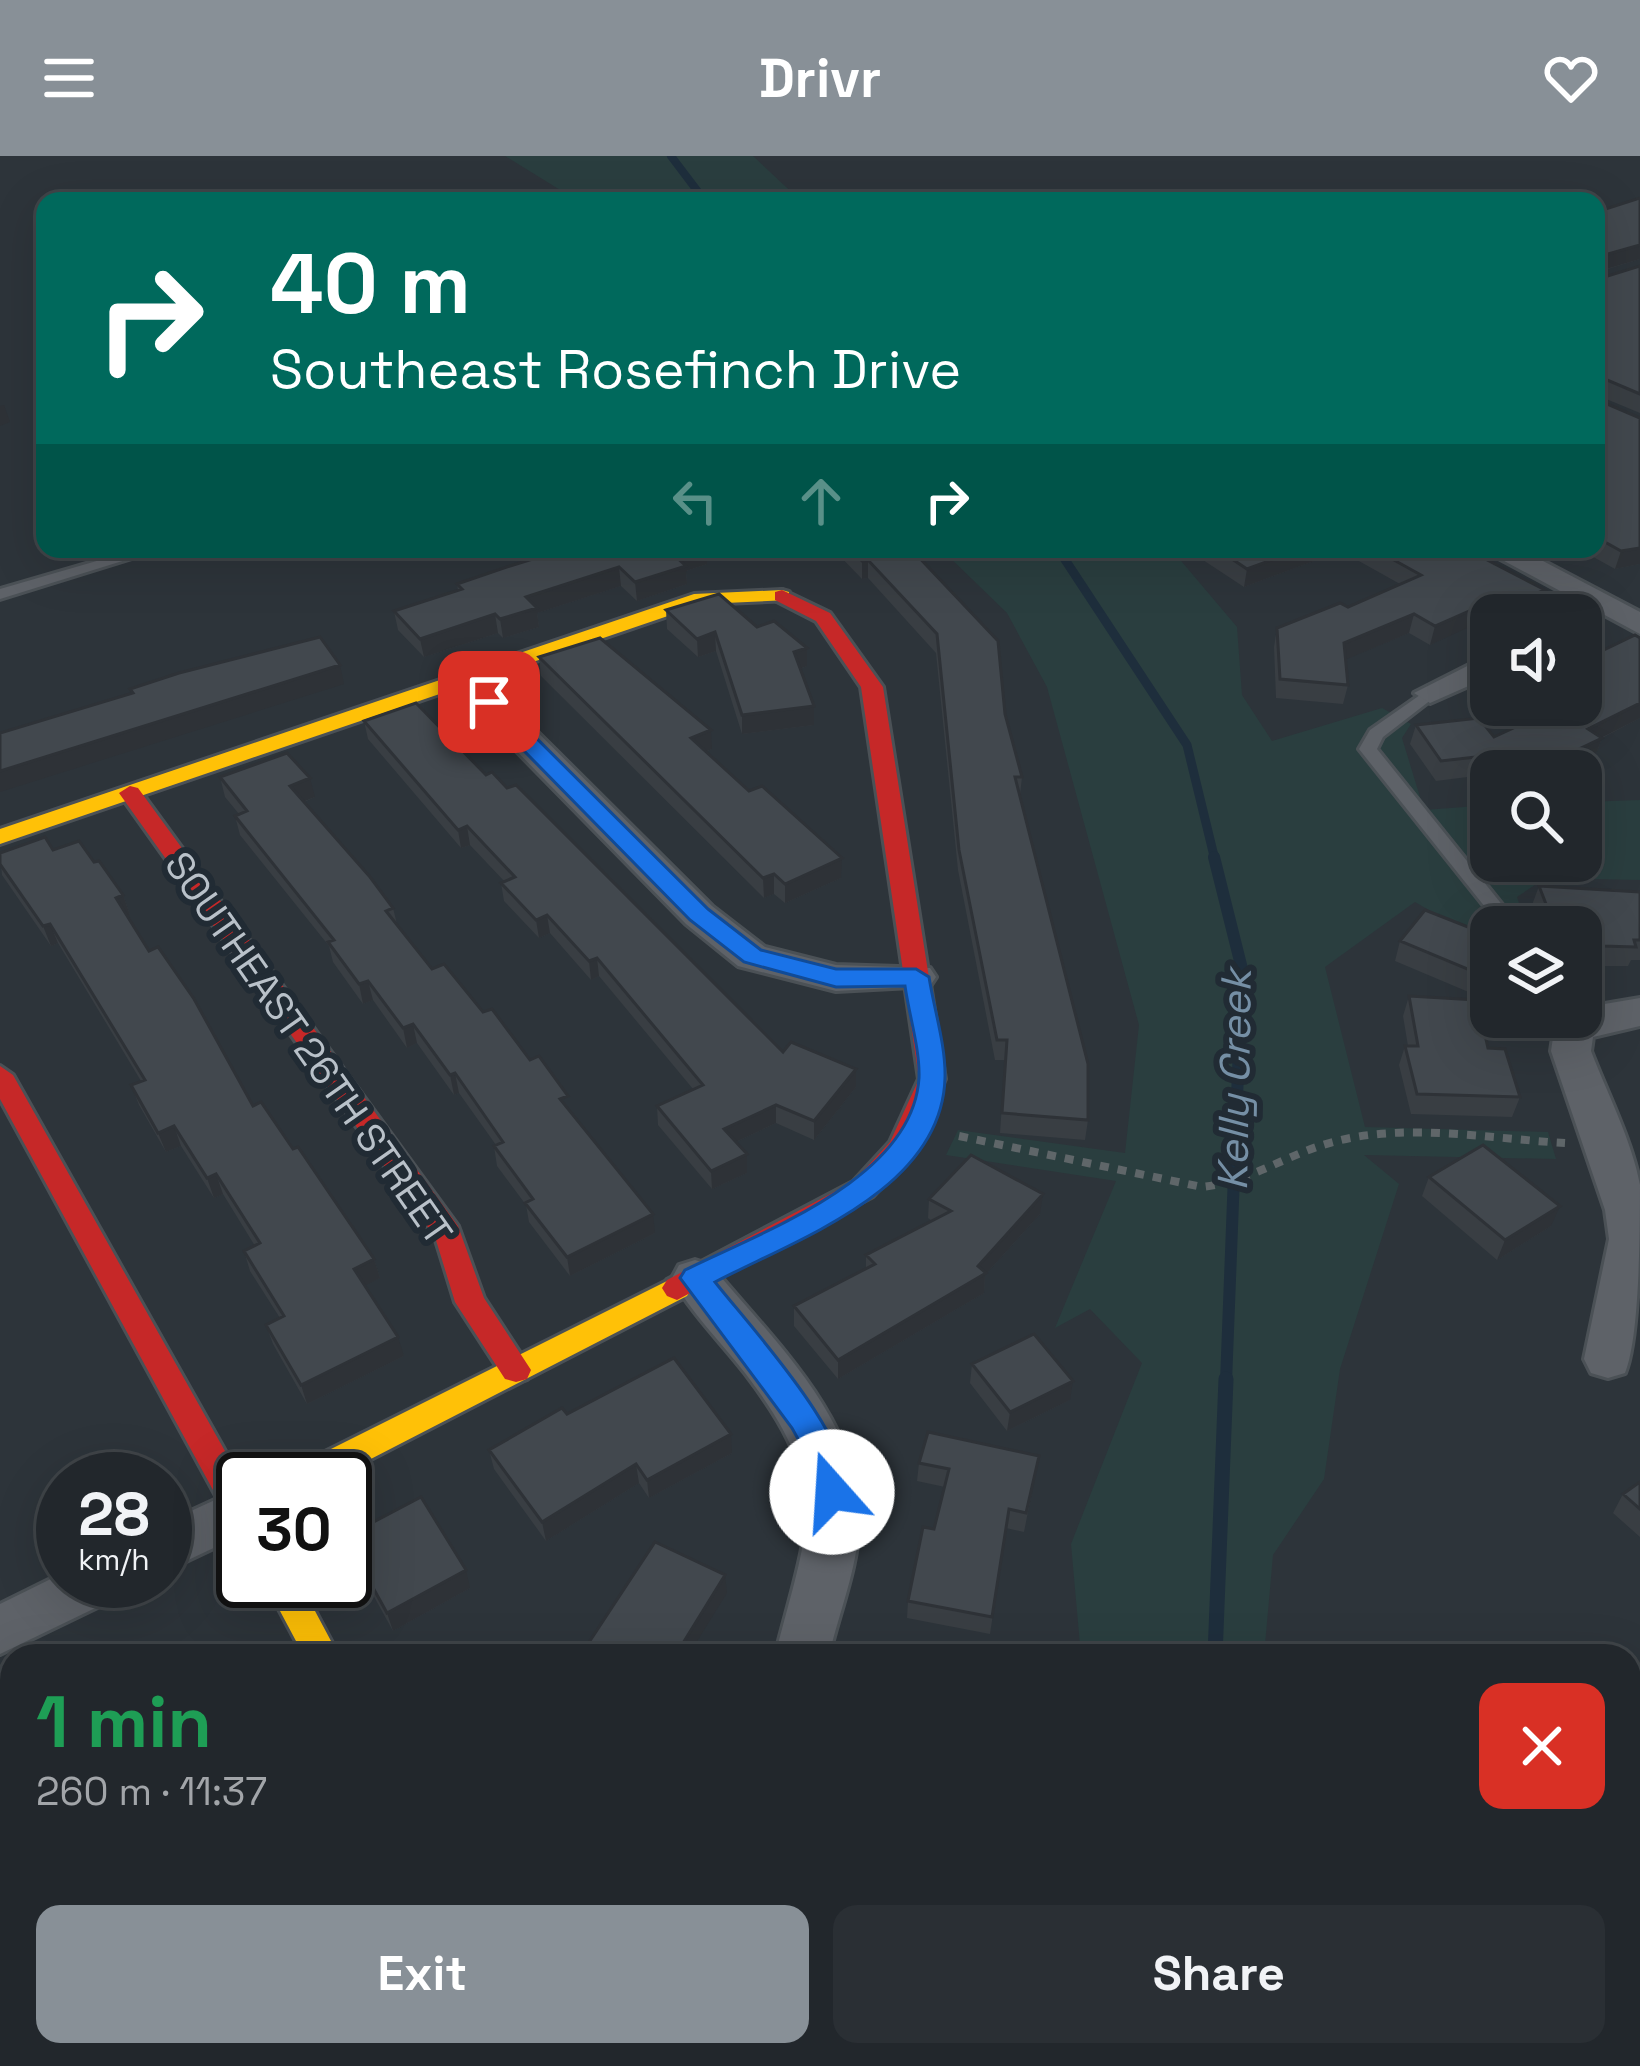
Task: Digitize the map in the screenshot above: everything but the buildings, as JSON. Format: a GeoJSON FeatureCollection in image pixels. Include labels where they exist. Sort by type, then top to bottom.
{"type":"FeatureCollection","features":[{"type":"Feature","properties":{"kind":"street"},"geometry":{"type":"LineString","coordinates":[[1510,558],[1563,594]]}},
{"type":"Feature","properties":{"kind":"street"},"geometry":{"type":"LineString","coordinates":[[0,838],[701,598],[781,591],[828,620],[851,646],[872,687],[932,1079],[917,1128],[880,1178],[847,1201],[355,1452]]}},
{"type":"Feature","properties":{"kind":"street"},"geometry":{"type":"LineString","coordinates":[[1602,617],[1640,625]]}},
{"type":"Feature","properties":{"kind":"street"},"geometry":{"type":"LineString","coordinates":[[1430,693],[1470,674]]}},
{"type":"Feature","properties":{"kind":"street"},"geometry":{"type":"LineString","coordinates":[[465,679],[699,915],[752,956],[836,978],[916,977]]}},
{"type":"Feature","properties":{"kind":"street","name":"SOUTHEAST 26TH STREET"},"geometry":{"type":"LineString","coordinates":[[130,793],[448,1234],[470,1302],[516,1370]]}},
{"type":"Feature","properties":{"kind":"street"},"geometry":{"type":"LineString","coordinates":[[1602,1013],[1640,1012]]}},
{"type":"Feature","properties":{"kind":"street"},"geometry":{"type":"LineString","coordinates":[[1573,1038],[1571,1051],[1636,1239],[1608,1360]]}},
{"type":"Feature","properties":{"kind":"street"},"geometry":{"type":"LineString","coordinates":[[0,1075],[216,1464]]}},
{"type":"Feature","properties":{"kind":"street"},"geometry":{"type":"LineString","coordinates":[[695,1278],[803,1418],[829,1465],[834,1519],[805,1644]]}},
{"type":"Feature","properties":{"kind":"street"},"geometry":{"type":"LineString","coordinates":[[0,1630],[44,1608]]}},
{"type":"Feature","properties":{"kind":"street"},"geometry":{"type":"LineString","coordinates":[[295,1608],[315,1644]]}},
{"type":"Feature","properties":{"kind":"lane"},"geometry":{"type":"LineString","coordinates":[[0,594],[123,558]]}},
{"type":"Feature","properties":{"kind":"lane"},"geometry":{"type":"LineString","coordinates":[[1430,693],[1376,734],[1368,749],[1494,906]]}},
{"type":"Feature","properties":{"kind":"path"},"geometry":{"type":"LineString","coordinates":[[917,1128],[1202,1187],[1235,1186],[1333,1142],[1368,1137],[1603,1144]]}},
{"type":"Feature","properties":{"kind":"green space"},"geometry":{"type":"Polygon","coordinates":[[[505,156],[753,156],[791,192],[563,192],[505,156]]]}},
{"type":"Feature","properties":{"kind":"green space"},"geometry":{"type":"Polygon","coordinates":[[[950,558],[1179,558],[1237,627],[1242,695],[1272,741],[1382,708],[1411,724],[1402,738],[1424,810],[1470,807],[1470,882],[1539,882],[1517,897],[1520,906],[1470,906],[1470,934],[1415,902],[1325,967],[1365,1127],[1548,1132],[1556,1159],[1364,1155],[1399,1184],[1340,1369],[1324,1479],[1273,1555],[1265,1644],[1080,1644],[1071,1544],[1142,1363],[1090,1309],[1055,1328],[1116,1181],[946,1155],[958,1130],[1125,1153],[1139,1025],[1047,687],[1007,613],[950,558]]]}},
{"type":"Feature","properties":{"kind":"green space"},"geometry":{"type":"Polygon","coordinates":[[[1640,800],[1640,880],[1602,879],[1602,801],[1640,800]]]}},
{"type":"Feature","properties":{"kind":"waterway","name":"Kelly Creek"},"geometry":{"type":"LineString","coordinates":[[671,156],[698,192]]}},
{"type":"Feature","properties":{"kind":"waterway","name":"Kelly Creek"},"geometry":{"type":"LineString","coordinates":[[1064,558],[1187,745],[1215,860]]}},
{"type":"Feature","properties":{"kind":"waterway","name":"Kelly Creek"},"geometry":{"type":"LineString","coordinates":[[1214,857],[1242,969],[1226,1382]]}},
{"type":"Feature","properties":{"kind":"waterway","name":"Kelly Creek"},"geometry":{"type":"LineString","coordinates":[[1215,1644],[1226,1379]]}},
{"type":"Feature","properties":{"kind":"traffic: slow"},"geometry":{"type":"LineString","coordinates":[[0,837],[701,598],[782,596]]}},
{"type":"Feature","properties":{"kind":"traffic: slow"},"geometry":{"type":"LineString","coordinates":[[355,1452],[677,1288]]}},
{"type":"Feature","properties":{"kind":"traffic: slow"},"geometry":{"type":"LineString","coordinates":[[296,1608],[315,1644]]}},
{"type":"Feature","properties":{"kind":"traffic: jam"},"geometry":{"type":"LineString","coordinates":[[677,1288],[863,1189],[901,1148],[932,1079],[872,687],[823,617],[782,596]]}},
{"type":"Feature","properties":{"kind":"traffic: jam"},"geometry":{"type":"LineString","coordinates":[[130,793],[448,1234],[470,1302],[516,1370]]}},
{"type":"Feature","properties":{"kind":"traffic: jam"},"geometry":{"type":"LineString","coordinates":[[0,1075],[216,1464]]}},
{"type":"Feature","properties":{"kind":"route"},"geometry":{"type":"LineString","coordinates":[[489,702],[699,915],[752,956],[836,978],[916,977],[932,1079],[917,1128],[898,1157],[880,1178],[847,1201],[695,1278],[803,1418],[829,1465],[832,1492]]}}]}
